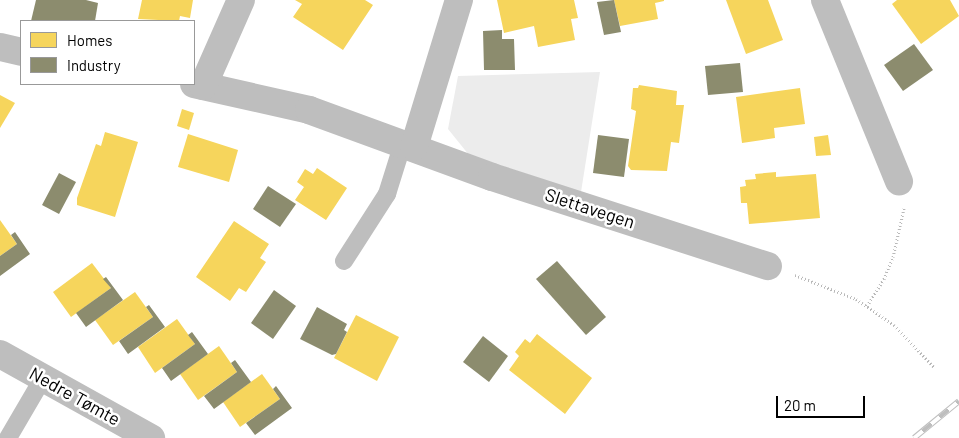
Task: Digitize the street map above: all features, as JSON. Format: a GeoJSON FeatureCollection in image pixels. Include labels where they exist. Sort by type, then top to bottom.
{"type":"FeatureCollection","features":[{"type":"Feature","properties":{"kind":"street","name":"Slettavegen"},"geometry":{"type":"LineString","coordinates":[[241,0],[199,85],[308,110],[409,145],[492,177],[768,266]]}},
{"type":"Feature","properties":{"kind":"street"},"geometry":{"type":"LineString","coordinates":[[409,145],[459,0]]}},
{"type":"Feature","properties":{"kind":"street"},"geometry":{"type":"LineString","coordinates":[[825,0],[899,180]]}},
{"type":"Feature","properties":{"kind":"street"},"geometry":{"type":"LineString","coordinates":[[0,47],[20,52]]}},
{"type":"Feature","properties":{"kind":"street","name":"Nedre Tømte"},"geometry":{"type":"LineString","coordinates":[[0,354],[151,438]]}},
{"type":"Feature","properties":{"kind":"lane"},"geometry":{"type":"LineString","coordinates":[[344,261],[387,194],[409,145]]}},
{"type":"Feature","properties":{"kind":"lane"},"geometry":{"type":"LineString","coordinates":[[8,438],[43,378]]}},
{"type":"Feature","properties":{"kind":"path"},"geometry":{"type":"LineString","coordinates":[[866,306],[884,280],[904,214],[899,180]]}},
{"type":"Feature","properties":{"kind":"path"},"geometry":{"type":"LineString","coordinates":[[768,266],[826,285],[866,306],[894,325],[934,367]]}},
{"type":"Feature","properties":{"kind":"shaded area"},"geometry":{"type":"Polygon","coordinates":[[[600,72],[581,192],[469,155],[448,129],[458,76],[600,72]]]}},
{"type":"Feature","properties":{"kind":"building: Homes"},"geometry":{"type":"Polygon","coordinates":[[[142,0],[193,0],[190,18],[180,16],[179,20],[138,19],[142,0]]]}},
{"type":"Feature","properties":{"kind":"building: Homes"},"geometry":{"type":"Polygon","coordinates":[[[295,0],[365,0],[373,5],[343,50],[293,17],[302,4],[295,0]]]}},
{"type":"Feature","properties":{"kind":"building: Homes"},"geometry":{"type":"Polygon","coordinates":[[[497,0],[574,0],[578,18],[571,19],[575,40],[538,47],[534,26],[504,33],[497,0]]]}},
{"type":"Feature","properties":{"kind":"building: Homes"},"geometry":{"type":"Polygon","coordinates":[[[614,0],[664,1],[655,3],[658,19],[620,26],[614,0]]]}},
{"type":"Feature","properties":{"kind":"building: Homes"},"geometry":{"type":"Polygon","coordinates":[[[726,0],[768,0],[783,40],[746,54],[726,0]]]}},
{"type":"Feature","properties":{"kind":"building: Homes"},"geometry":{"type":"Polygon","coordinates":[[[897,0],[950,0],[959,16],[921,44],[892,4],[897,0]]]}},
{"type":"Feature","properties":{"kind":"building: Homes"},"geometry":{"type":"Polygon","coordinates":[[[639,85],[677,91],[676,105],[684,105],[679,143],[671,142],[667,171],[631,170],[628,166],[636,111],[631,109],[633,88],[638,88],[639,85]]]}},
{"type":"Feature","properties":{"kind":"building: Homes"},"geometry":{"type":"Polygon","coordinates":[[[800,88],[805,124],[774,128],[775,138],[742,143],[736,97],[800,88]]]}},
{"type":"Feature","properties":{"kind":"building: Homes"},"geometry":{"type":"Polygon","coordinates":[[[0,95],[15,103],[0,128],[0,95]]]}},
{"type":"Feature","properties":{"kind":"building: Homes"},"geometry":{"type":"Polygon","coordinates":[[[182,109],[194,113],[189,130],[177,126],[182,109]]]}},
{"type":"Feature","properties":{"kind":"building: Homes"},"geometry":{"type":"Polygon","coordinates":[[[105,132],[138,142],[115,217],[77,205],[77,198],[96,144],[101,146],[105,132]]]}},
{"type":"Feature","properties":{"kind":"building: Homes"},"geometry":{"type":"Polygon","coordinates":[[[188,134],[238,150],[229,182],[178,167],[188,134]]]}},
{"type":"Feature","properties":{"kind":"building: Homes"},"geometry":{"type":"Polygon","coordinates":[[[828,135],[831,155],[816,156],[814,137],[828,135]]]}},
{"type":"Feature","properties":{"kind":"building: Homes"},"geometry":{"type":"Polygon","coordinates":[[[317,168],[347,188],[326,220],[295,200],[304,187],[297,182],[305,169],[313,174],[317,168]]]}},
{"type":"Feature","properties":{"kind":"building: Homes"},"geometry":{"type":"Polygon","coordinates":[[[776,172],[776,177],[816,174],[820,218],[749,224],[747,203],[741,203],[740,187],[746,186],[745,180],[756,179],[755,174],[776,172]]]}},
{"type":"Feature","properties":{"kind":"building: Homes"},"geometry":{"type":"Polygon","coordinates":[[[0,220],[17,244],[0,256],[0,220]]]}},
{"type":"Feature","properties":{"kind":"building: Homes"},"geometry":{"type":"Polygon","coordinates":[[[234,221],[269,244],[260,258],[266,262],[246,292],[239,288],[230,301],[196,277],[234,221]]]}},
{"type":"Feature","properties":{"kind":"building: Homes"},"geometry":{"type":"Polygon","coordinates":[[[92,263],[111,288],[71,317],[53,292],[92,263]]]}},
{"type":"Feature","properties":{"kind":"building: Homes"},"geometry":{"type":"Polygon","coordinates":[[[135,292],[153,317],[113,345],[95,320],[135,292]]]}},
{"type":"Feature","properties":{"kind":"building: Homes"},"geometry":{"type":"Polygon","coordinates":[[[356,315],[399,337],[377,381],[334,358],[356,315]]]}},
{"type":"Feature","properties":{"kind":"building: Homes"},"geometry":{"type":"Polygon","coordinates":[[[177,319],[195,344],[155,373],[138,347],[177,319]]]}},
{"type":"Feature","properties":{"kind":"building: Homes"},"geometry":{"type":"Polygon","coordinates":[[[537,334],[592,378],[565,414],[509,370],[519,356],[515,352],[525,339],[530,343],[537,334]]]}},
{"type":"Feature","properties":{"kind":"building: Homes"},"geometry":{"type":"Polygon","coordinates":[[[219,346],[237,372],[198,400],[180,374],[219,346]]]}},
{"type":"Feature","properties":{"kind":"building: Homes"},"geometry":{"type":"Polygon","coordinates":[[[262,374],[280,399],[240,427],[223,402],[262,374]]]}},
{"type":"Feature","properties":{"kind":"building: Industry"},"geometry":{"type":"Polygon","coordinates":[[[36,0],[86,0],[98,3],[95,20],[31,20],[36,0]]]}},
{"type":"Feature","properties":{"kind":"building: Industry"},"geometry":{"type":"Polygon","coordinates":[[[614,0],[621,32],[604,35],[597,2],[614,0]]]}},
{"type":"Feature","properties":{"kind":"building: Industry"},"geometry":{"type":"Polygon","coordinates":[[[502,30],[502,39],[514,39],[515,70],[484,70],[483,31],[502,30]]]}},
{"type":"Feature","properties":{"kind":"building: Industry"},"geometry":{"type":"Polygon","coordinates":[[[914,44],[933,70],[903,91],[884,65],[914,44]]]}},
{"type":"Feature","properties":{"kind":"building: Industry"},"geometry":{"type":"Polygon","coordinates":[[[740,63],[743,92],[708,95],[705,66],[740,63]]]}},
{"type":"Feature","properties":{"kind":"building: Industry"},"geometry":{"type":"Polygon","coordinates":[[[598,135],[629,139],[624,177],[593,173],[598,135]]]}},
{"type":"Feature","properties":{"kind":"building: Industry"},"geometry":{"type":"Polygon","coordinates":[[[59,173],[76,182],[59,214],[42,205],[59,173]]]}},
{"type":"Feature","properties":{"kind":"building: Industry"},"geometry":{"type":"Polygon","coordinates":[[[268,186],[296,204],[280,227],[253,209],[268,186]]]}},
{"type":"Feature","properties":{"kind":"building: Industry"},"geometry":{"type":"Polygon","coordinates":[[[15,232],[30,254],[0,276],[0,256],[17,244],[11,235],[15,232]]]}},
{"type":"Feature","properties":{"kind":"building: Industry"},"geometry":{"type":"Polygon","coordinates":[[[557,261],[606,317],[586,335],[536,279],[557,261]]]}},
{"type":"Feature","properties":{"kind":"building: Industry"},"geometry":{"type":"Polygon","coordinates":[[[106,277],[123,300],[86,327],[76,313],[111,288],[103,279],[106,277]]]}},
{"type":"Feature","properties":{"kind":"building: Industry"},"geometry":{"type":"Polygon","coordinates":[[[274,290],[296,306],[273,339],[251,323],[274,290]]]}},
{"type":"Feature","properties":{"kind":"building: Industry"},"geometry":{"type":"Polygon","coordinates":[[[149,305],[165,327],[128,354],[119,341],[153,317],[146,307],[149,305]]]}},
{"type":"Feature","properties":{"kind":"building: Industry"},"geometry":{"type":"Polygon","coordinates":[[[317,307],[347,324],[344,330],[347,332],[336,354],[332,355],[300,339],[317,307]]]}},
{"type":"Feature","properties":{"kind":"building: Industry"},"geometry":{"type":"Polygon","coordinates":[[[192,332],[208,354],[171,381],[162,368],[195,344],[188,335],[192,332]]]}},
{"type":"Feature","properties":{"kind":"building: Industry"},"geometry":{"type":"Polygon","coordinates":[[[483,336],[508,356],[489,382],[463,362],[483,336]]]}},
{"type":"Feature","properties":{"kind":"building: Industry"},"geometry":{"type":"Polygon","coordinates":[[[235,360],[251,382],[214,409],[204,396],[237,372],[231,363],[235,360]]]}},
{"type":"Feature","properties":{"kind":"building: Industry"},"geometry":{"type":"Polygon","coordinates":[[[276,386],[292,408],[255,435],[246,423],[280,399],[273,389],[276,386]]]}},
{"type":"Feature","properties":{"kind":"railway"},"geometry":{"type":"LineString","coordinates":[[914,438],[959,401]]}}]}
